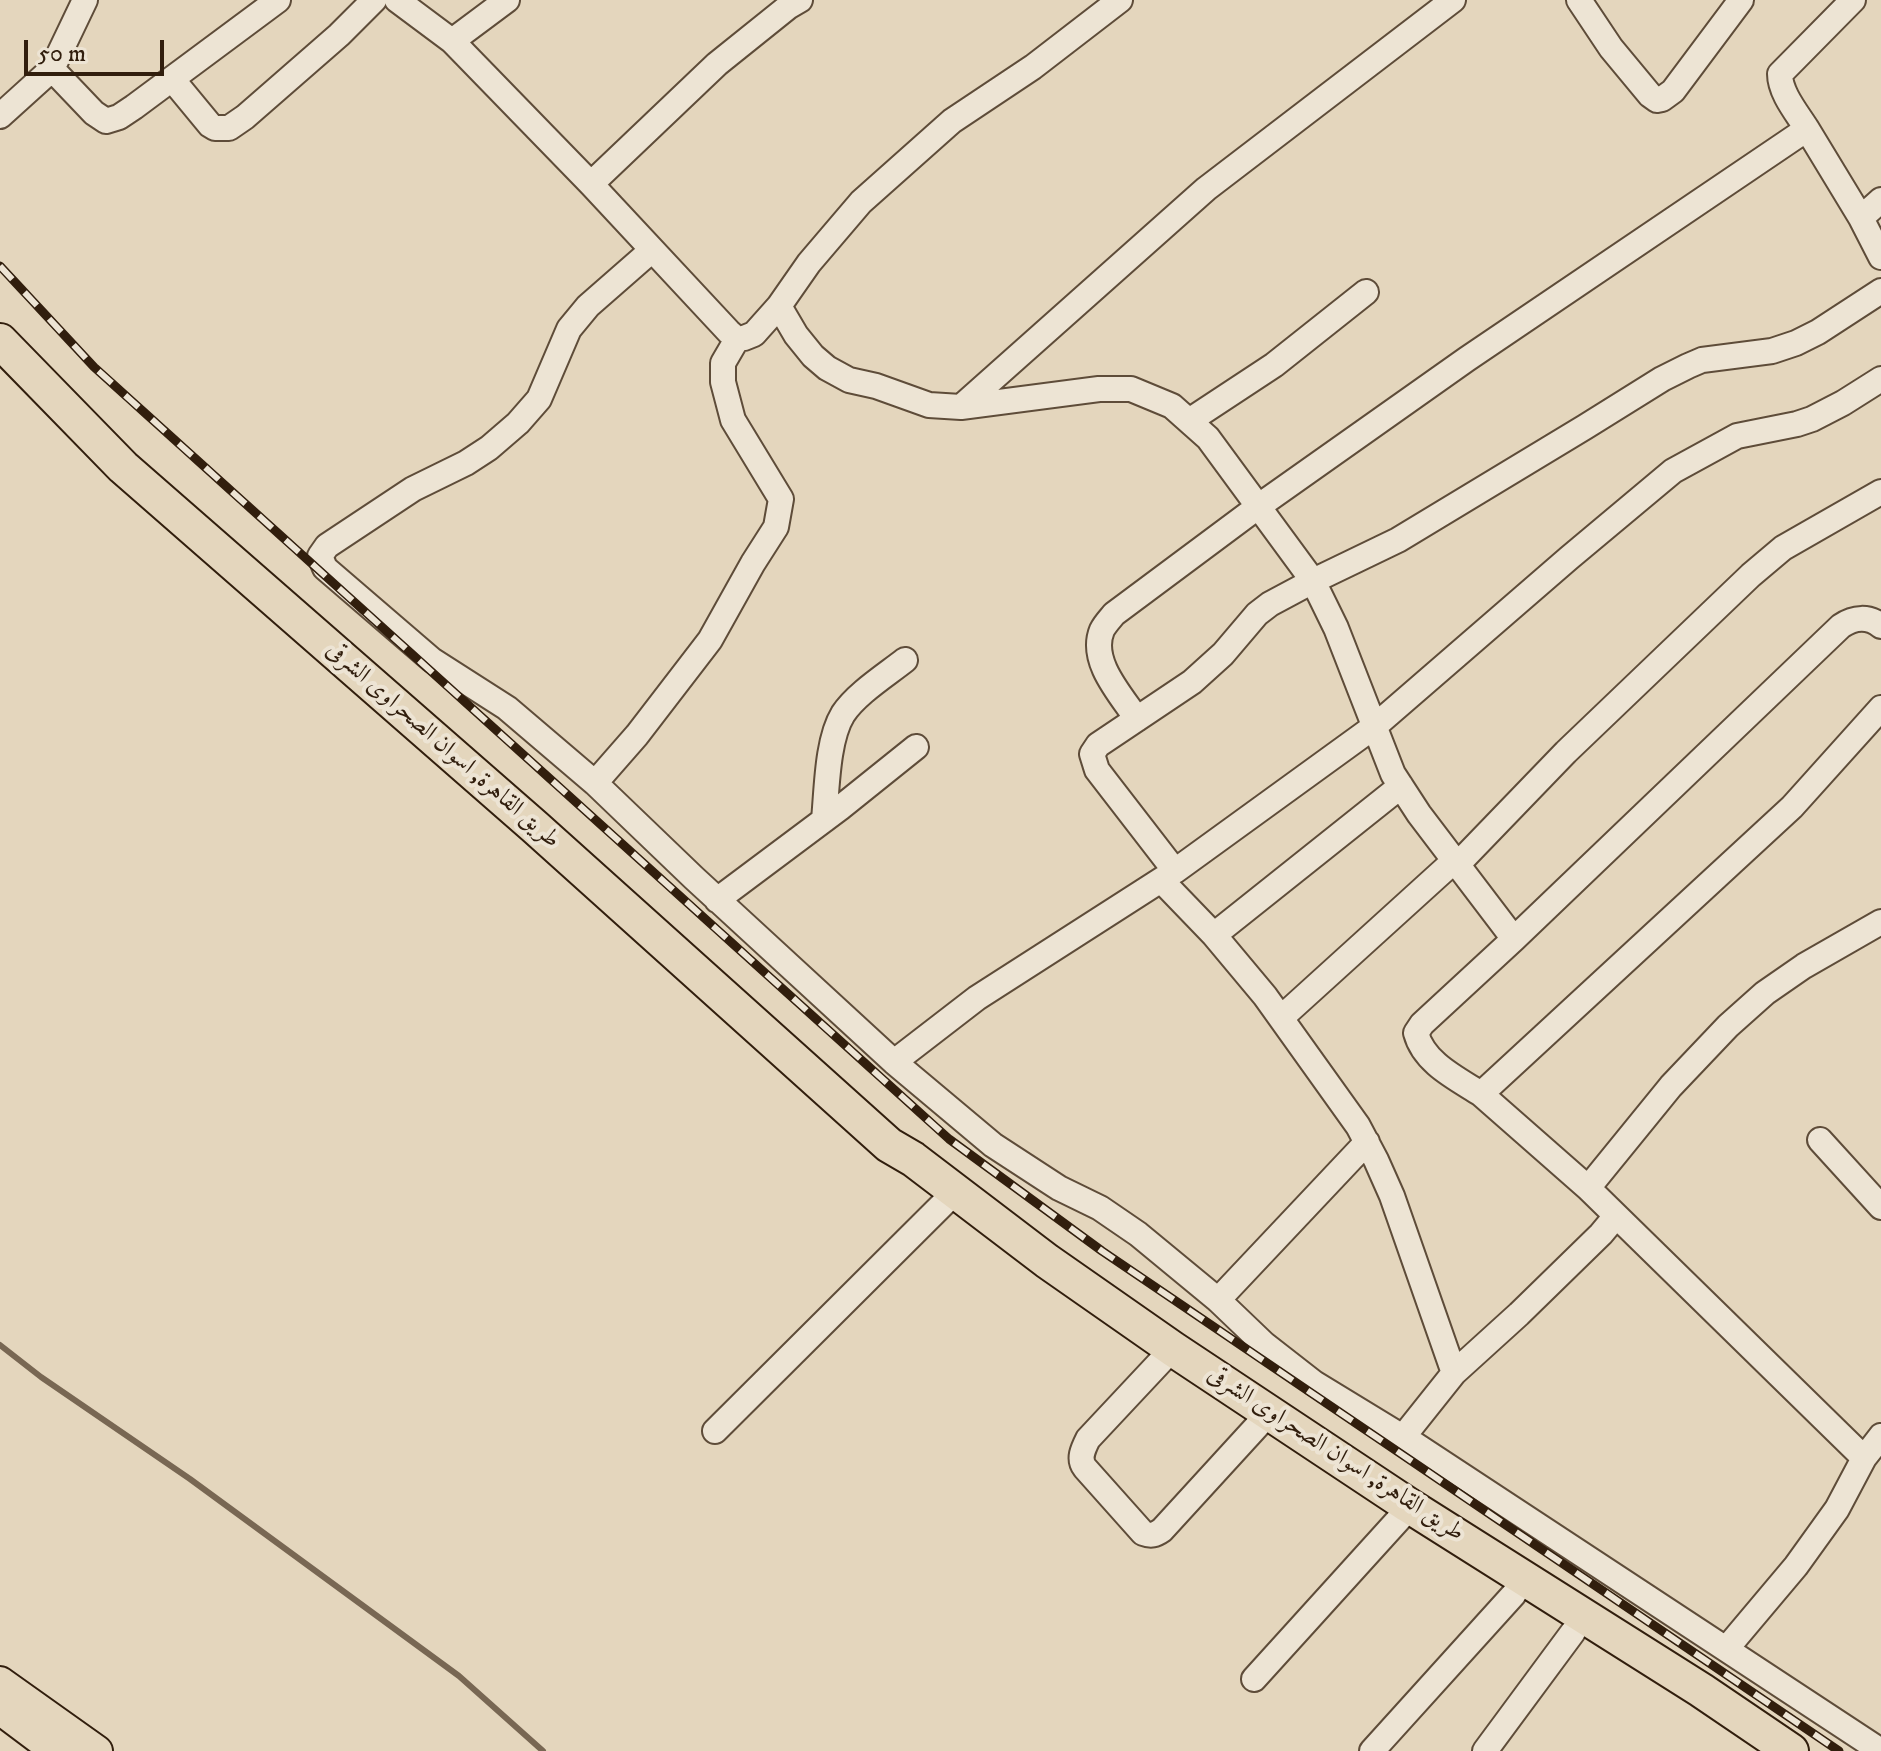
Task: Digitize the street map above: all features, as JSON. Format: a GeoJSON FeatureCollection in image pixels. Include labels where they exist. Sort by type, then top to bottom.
{"type":"FeatureCollection","features":[{"type":"Feature","properties":{"kind":"highway","name":"طريق القاهرة, اسوان الصحراوى الشرقى"},"geometry":{"type":"LineString","coordinates":[[0,341],[123,467],[535,827],[889,1145],[913,1159],[1047,1261],[1185,1357],[1408,1505],[1701,1690],[1791,1751]]}},
{"type":"Feature","properties":{"kind":"highway","name":"طريق القاهرة, اسوان الصحراوى الشرقى"},"geometry":{"type":"LineString","coordinates":[[889,1145],[904,1171],[915,1182],[1162,1360],[1688,1706],[1750,1751]]}},
{"type":"Feature","properties":{"kind":"main road"},"geometry":{"type":"LineString","coordinates":[[0,1682],[97,1751]]}},
{"type":"Feature","properties":{"kind":"main road"},"geometry":{"type":"LineString","coordinates":[[0,1709],[56,1751]]}},
{"type":"Feature","properties":{"kind":"street"},"geometry":{"type":"LineString","coordinates":[[0,116],[52,69],[85,0]]}},
{"type":"Feature","properties":{"kind":"street"},"geometry":{"type":"LineString","coordinates":[[52,69],[94,113],[106,121],[119,117],[278,0]]}},
{"type":"Feature","properties":{"kind":"street"},"geometry":{"type":"LineString","coordinates":[[172,79],[210,125],[219,129],[229,128],[339,35],[374,0]]}},
{"type":"Feature","properties":{"kind":"street"},"geometry":{"type":"LineString","coordinates":[[397,0],[452,41],[737,339]]}},
{"type":"Feature","properties":{"kind":"street"},"geometry":{"type":"LineString","coordinates":[[452,41],[507,0]]}},
{"type":"Feature","properties":{"kind":"street"},"geometry":{"type":"LineString","coordinates":[[591,184],[717,64],[800,0]]}},
{"type":"Feature","properties":{"kind":"street"},"geometry":{"type":"LineString","coordinates":[[737,339],[754,334],[861,202],[952,121],[1033,67],[1120,0]]}},
{"type":"Feature","properties":{"kind":"street"},"geometry":{"type":"LineString","coordinates":[[961,407],[1206,189],[1453,0]]}},
{"type":"Feature","properties":{"kind":"street"},"geometry":{"type":"LineString","coordinates":[[1579,0],[1611,48],[1657,100],[1673,91],[1741,0]]}},
{"type":"Feature","properties":{"kind":"street"},"geometry":{"type":"LineString","coordinates":[[1853,0],[1780,74],[1781,84],[1881,257]]}},
{"type":"Feature","properties":{"kind":"street"},"geometry":{"type":"LineString","coordinates":[[1137,719],[1101,660],[1101,632],[1114,614],[1259,506],[1467,359],[1807,129]]}},
{"type":"Feature","properties":{"kind":"street"},"geometry":{"type":"LineString","coordinates":[[1861,218],[1881,200]]}},
{"type":"Feature","properties":{"kind":"street"},"geometry":{"type":"LineString","coordinates":[[652,250],[588,306],[569,329],[539,399],[518,423],[466,463],[413,489],[327,546],[320,556],[325,568],[432,660],[507,708],[595,783],[894,1062],[993,1145],[1138,1234],[1218,1300],[1264,1344],[1314,1383],[1403,1437],[1881,1751]]}},
{"type":"Feature","properties":{"kind":"street"},"geometry":{"type":"LineString","coordinates":[[1454,1373],[1392,1196],[1358,1126],[1265,996],[1168,876],[1097,770],[1092,754],[1098,745],[1192,682],[1270,604],[1398,540],[1662,379],[1702,360],[1772,351],[1796,343],[1881,291]]}},
{"type":"Feature","properties":{"kind":"street"},"geometry":{"type":"LineString","coordinates":[[1189,421],[1274,365],[1366,292]]}},
{"type":"Feature","properties":{"kind":"street"},"geometry":{"type":"LineString","coordinates":[[779,306],[796,335],[827,368],[849,380],[929,405],[961,407],[1099,389],[1131,389],[1172,406],[1208,438],[1313,581],[1336,628],[1393,774],[1455,863],[1514,939]]}},
{"type":"Feature","properties":{"kind":"street"},"geometry":{"type":"LineString","coordinates":[[595,783],[637,735],[710,640],[776,527],[781,499],[733,420],[723,382],[723,363],[737,339]]}},
{"type":"Feature","properties":{"kind":"street"},"geometry":{"type":"LineString","coordinates":[[894,1062],[977,998],[1168,876],[1375,726],[1673,471],[1737,436],[1812,419],[1881,379]]}},
{"type":"Feature","properties":{"kind":"street"},"geometry":{"type":"LineString","coordinates":[[1281,1018],[1455,863],[1751,575],[1783,548],[1881,492]]}},
{"type":"Feature","properties":{"kind":"street"},"geometry":{"type":"LineString","coordinates":[[1864,1458],[1588,1188],[1481,1094],[1430,1059],[1420,1047],[1416,1033],[1841,626],[1850,620],[1867,619],[1881,626]]}},
{"type":"Feature","properties":{"kind":"street"},"geometry":{"type":"LineString","coordinates":[[824,820],[836,727],[857,698],[905,660]]}},
{"type":"Feature","properties":{"kind":"street"},"geometry":{"type":"LineString","coordinates":[[1481,1094],[1792,807],[1881,708]]}},
{"type":"Feature","properties":{"kind":"street"},"geometry":{"type":"LineString","coordinates":[[717,900],[916,747]]}},
{"type":"Feature","properties":{"kind":"street"},"geometry":{"type":"LineString","coordinates":[[1214,935],[1401,786]]}},
{"type":"Feature","properties":{"kind":"street"},"geometry":{"type":"LineString","coordinates":[[1588,1188],[1671,1086],[1728,1026],[1765,993],[1804,966],[1881,922]]}},
{"type":"Feature","properties":{"kind":"street"},"geometry":{"type":"LineString","coordinates":[[1820,1140],[1881,1207]]}},
{"type":"Feature","properties":{"kind":"street"},"geometry":{"type":"LineString","coordinates":[[1218,1300],[1367,1142]]}},
{"type":"Feature","properties":{"kind":"street"},"geometry":{"type":"LineString","coordinates":[[715,1431],[944,1203]]}},
{"type":"Feature","properties":{"kind":"street"},"geometry":{"type":"LineString","coordinates":[[1403,1437],[1454,1373],[1519,1314],[1616,1216]]}},
{"type":"Feature","properties":{"kind":"street"},"geometry":{"type":"LineString","coordinates":[[1162,1360],[1088,1439],[1082,1456],[1085,1468],[1143,1533],[1149,1535],[1162,1530],[1259,1424]]}},
{"type":"Feature","properties":{"kind":"street"},"geometry":{"type":"LineString","coordinates":[[1727,1648],[1796,1566],[1829,1521],[1864,1458],[1881,1436]]}},
{"type":"Feature","properties":{"kind":"street"},"geometry":{"type":"LineString","coordinates":[[1254,1679],[1400,1518]]}},
{"type":"Feature","properties":{"kind":"street"},"geometry":{"type":"LineString","coordinates":[[1372,1751],[1514,1594]]}},
{"type":"Feature","properties":{"kind":"street"},"geometry":{"type":"LineString","coordinates":[[1485,1751],[1573,1632]]}},
{"type":"Feature","properties":{"kind":"waterway"},"geometry":{"type":"LineString","coordinates":[[0,1345],[41,1377],[190,1479],[459,1676],[543,1751]]}},
{"type":"Feature","properties":{"kind":"railway"},"geometry":{"type":"LineString","coordinates":[[0,266],[94,367],[949,1139],[1102,1251],[1839,1751]]}}]}
